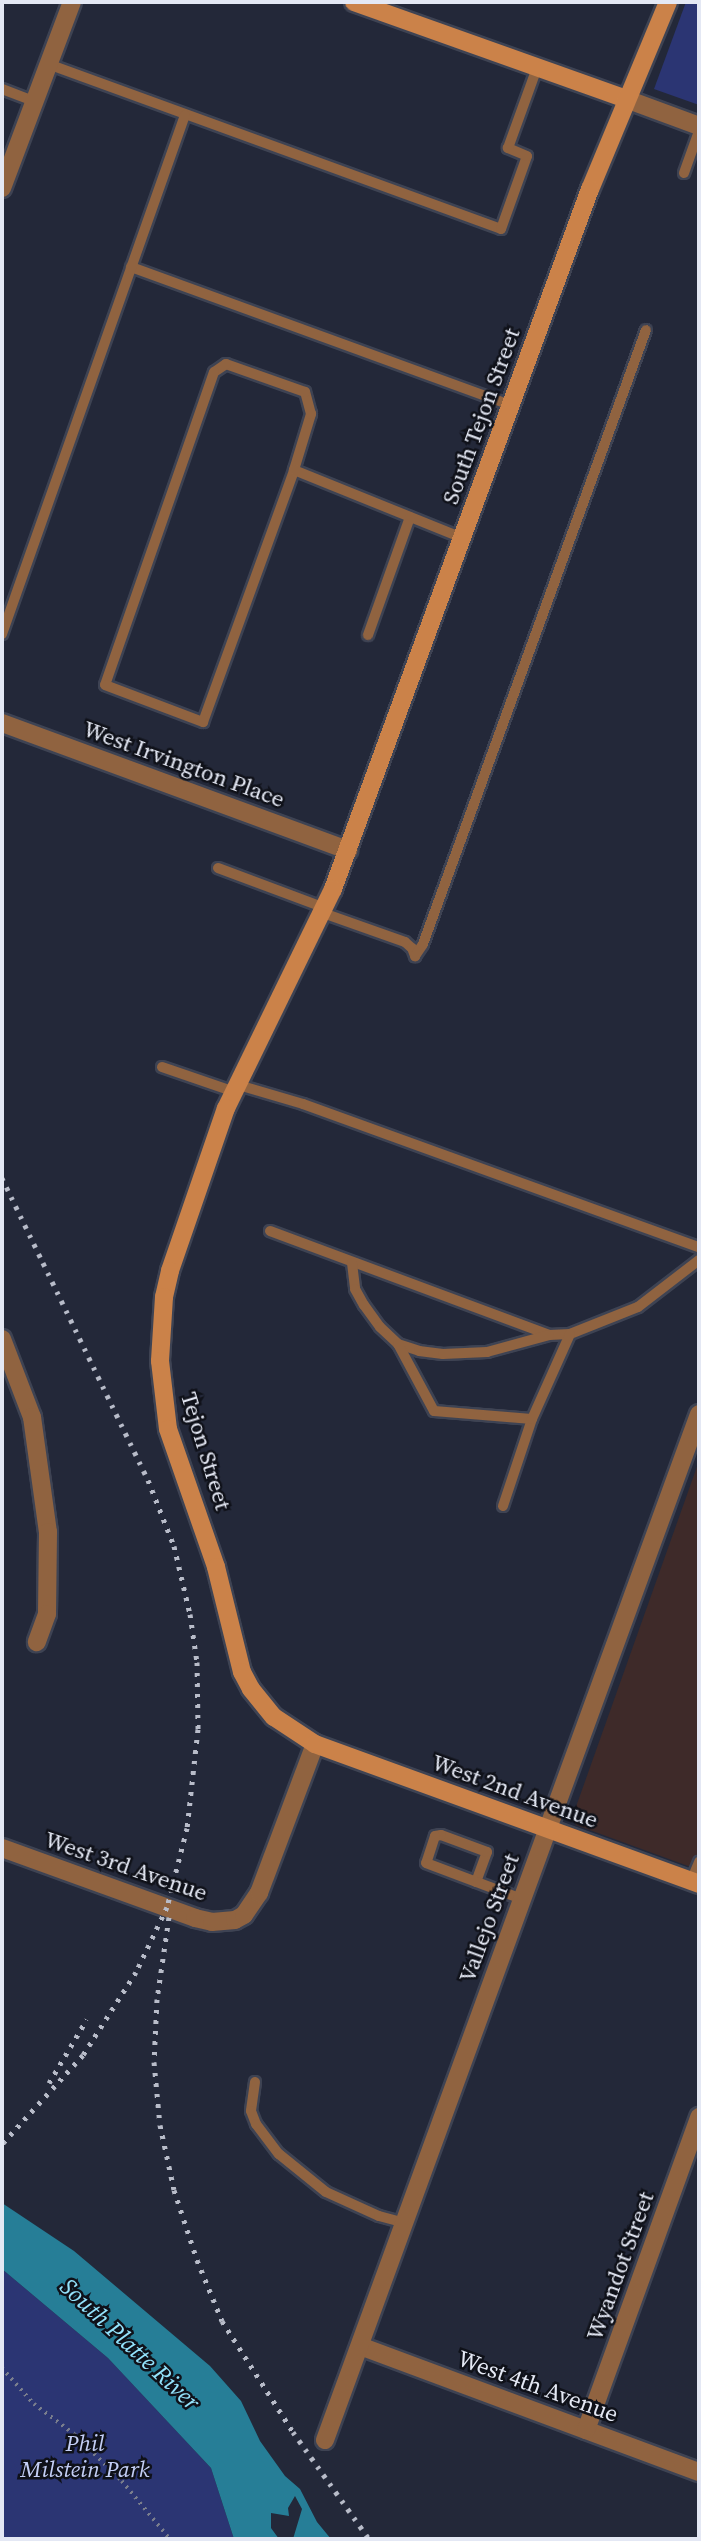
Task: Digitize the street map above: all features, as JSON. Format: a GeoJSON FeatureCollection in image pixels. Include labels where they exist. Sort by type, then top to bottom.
{"type":"FeatureCollection","features":[{"type":"Feature","properties":{"kind":"street"},"geometry":{"type":"LineString","coordinates":[[2,188],[72,2]]}},
{"type":"Feature","properties":{"kind":"street"},"geometry":{"type":"LineString","coordinates":[[354,2],[626,99],[699,128]]}},
{"type":"Feature","properties":{"kind":"street","name":"South Tejon Street"},"geometry":{"type":"LineString","coordinates":[[348,850],[590,189],[668,2]]}},
{"type":"Feature","properties":{"kind":"street","name":"West Irvington Place"},"geometry":{"type":"LineString","coordinates":[[2,723],[348,850]]}},
{"type":"Feature","properties":{"kind":"street","name":"Tejon Street"},"geometry":{"type":"LineString","coordinates":[[315,1744],[274,1717],[256,1696],[242,1671],[216,1567],[168,1429],[161,1384],[162,1317],[170,1271],[234,1088],[324,910],[348,850]]}},
{"type":"Feature","properties":{"kind":"street"},"geometry":{"type":"LineString","coordinates":[[2,1339],[32,1417],[48,1532],[47,1614],[37,1642]]}},
{"type":"Feature","properties":{"kind":"street","name":"Vallejo Street"},"geometry":{"type":"LineString","coordinates":[[325,2440],[699,1414]]}},
{"type":"Feature","properties":{"kind":"street","name":"West 2nd Avenue"},"geometry":{"type":"LineString","coordinates":[[315,1744],[695,1883]]}},
{"type":"Feature","properties":{"kind":"street","name":"West 3rd Avenue"},"geometry":{"type":"LineString","coordinates":[[2,1848],[195,1918],[212,1922],[235,1920],[244,1915],[259,1894],[315,1744]]}},
{"type":"Feature","properties":{"kind":"street","name":"Wyandot Street"},"geometry":{"type":"LineString","coordinates":[[586,2430],[699,2117]]}},
{"type":"Feature","properties":{"kind":"street","name":"West 4th Avenue"},"geometry":{"type":"LineString","coordinates":[[360,2346],[699,2472]]}},
{"type":"Feature","properties":{"kind":"lane"},"geometry":{"type":"LineString","coordinates":[[48,64],[501,229],[527,156],[508,148],[537,68]]}},
{"type":"Feature","properties":{"kind":"lane"},"geometry":{"type":"LineString","coordinates":[[2,89],[34,101]]}},
{"type":"Feature","properties":{"kind":"lane"},"geometry":{"type":"LineString","coordinates":[[2,634],[185,115]]}},
{"type":"Feature","properties":{"kind":"lane"},"geometry":{"type":"LineString","coordinates":[[684,173],[699,128]]}},
{"type":"Feature","properties":{"kind":"lane"},"geometry":{"type":"LineString","coordinates":[[131,267],[511,405]]}},
{"type":"Feature","properties":{"kind":"lane"},"geometry":{"type":"LineString","coordinates":[[218,868],[405,942],[412,948],[415,956],[423,944],[646,330]]}},
{"type":"Feature","properties":{"kind":"lane"},"geometry":{"type":"LineString","coordinates":[[226,364],[306,392],[312,414],[293,470],[203,722],[105,685],[214,372],[226,364]]}},
{"type":"Feature","properties":{"kind":"lane"},"geometry":{"type":"LineString","coordinates":[[293,470],[462,538]]}},
{"type":"Feature","properties":{"kind":"lane"},"geometry":{"type":"LineString","coordinates":[[368,635],[410,517]]}},
{"type":"Feature","properties":{"kind":"lane"},"geometry":{"type":"LineString","coordinates":[[162,1067],[303,1104],[699,1247]]}},
{"type":"Feature","properties":{"kind":"lane"},"geometry":{"type":"LineString","coordinates":[[270,1231],[549,1335]]}},
{"type":"Feature","properties":{"kind":"lane"},"geometry":{"type":"LineString","coordinates":[[398,1344],[419,1351],[443,1354],[488,1352],[549,1335],[570,1334],[638,1307],[699,1260]]}},
{"type":"Feature","properties":{"kind":"lane"},"geometry":{"type":"LineString","coordinates":[[352,1263],[355,1289],[380,1327],[398,1344],[434,1410],[532,1419]]}},
{"type":"Feature","properties":{"kind":"lane"},"geometry":{"type":"LineString","coordinates":[[503,1506],[532,1419],[570,1334]]}},
{"type":"Feature","properties":{"kind":"lane"},"geometry":{"type":"LineString","coordinates":[[476,1882],[487,1852],[441,1835],[435,1836],[426,1863],[476,1882],[522,1899]]}},
{"type":"Feature","properties":{"kind":"lane"},"geometry":{"type":"LineString","coordinates":[[695,1883],[699,1862]]}},
{"type":"Feature","properties":{"kind":"lane"},"geometry":{"type":"LineString","coordinates":[[255,2082],[251,2111],[263,2136],[279,2154],[326,2192],[379,2216],[405,2223]]}},
{"type":"Feature","properties":{"kind":"path"},"geometry":{"type":"LineString","coordinates":[[2,2368],[34,2404],[74,2434],[122,2481],[170,2539]]}},
{"type":"Feature","properties":{"kind":"shaded area"},"geometry":{"type":"Polygon","coordinates":[[[699,1461],[699,1870],[576,1825],[572,1818],[699,1461]]]}},
{"type":"Feature","properties":{"kind":"green space"},"geometry":{"type":"Polygon","coordinates":[[[686,2],[699,2],[699,105],[654,89],[686,2]]]}},
{"type":"Feature","properties":{"kind":"green space","name":"Phil Milstein Park"},"geometry":{"type":"Polygon","coordinates":[[[2,2269],[108,2358],[211,2468],[234,2539],[7,2539],[2,2535],[2,2269]]]}},
{"type":"Feature","properties":{"kind":"water","name":"South Platte River"},"geometry":{"type":"Polygon","coordinates":[[[2,2203],[74,2251],[210,2366],[241,2401],[260,2441],[285,2476],[300,2489],[317,2522],[331,2539],[293,2539],[302,2509],[295,2496],[288,2508],[289,2516],[271,2513],[271,2528],[279,2539],[234,2539],[211,2468],[108,2358],[2,2269],[2,2203]]]}},
{"type":"Feature","properties":{"kind":"railway"},"geometry":{"type":"LineString","coordinates":[[2,1178],[148,1480],[174,1546],[190,1614],[197,1662],[198,1729],[187,1828],[167,1907],[136,1972],[83,2055],[2,2144]]}},
{"type":"Feature","properties":{"kind":"railway"},"geometry":{"type":"LineString","coordinates":[[169,1917],[157,1999],[154,2062],[160,2125],[174,2190],[197,2260],[222,2321],[293,2432],[369,2539]]}},
{"type":"Feature","properties":{"kind":"railway"},"geometry":{"type":"LineString","coordinates":[[49,2083],[87,2019]]}}]}
